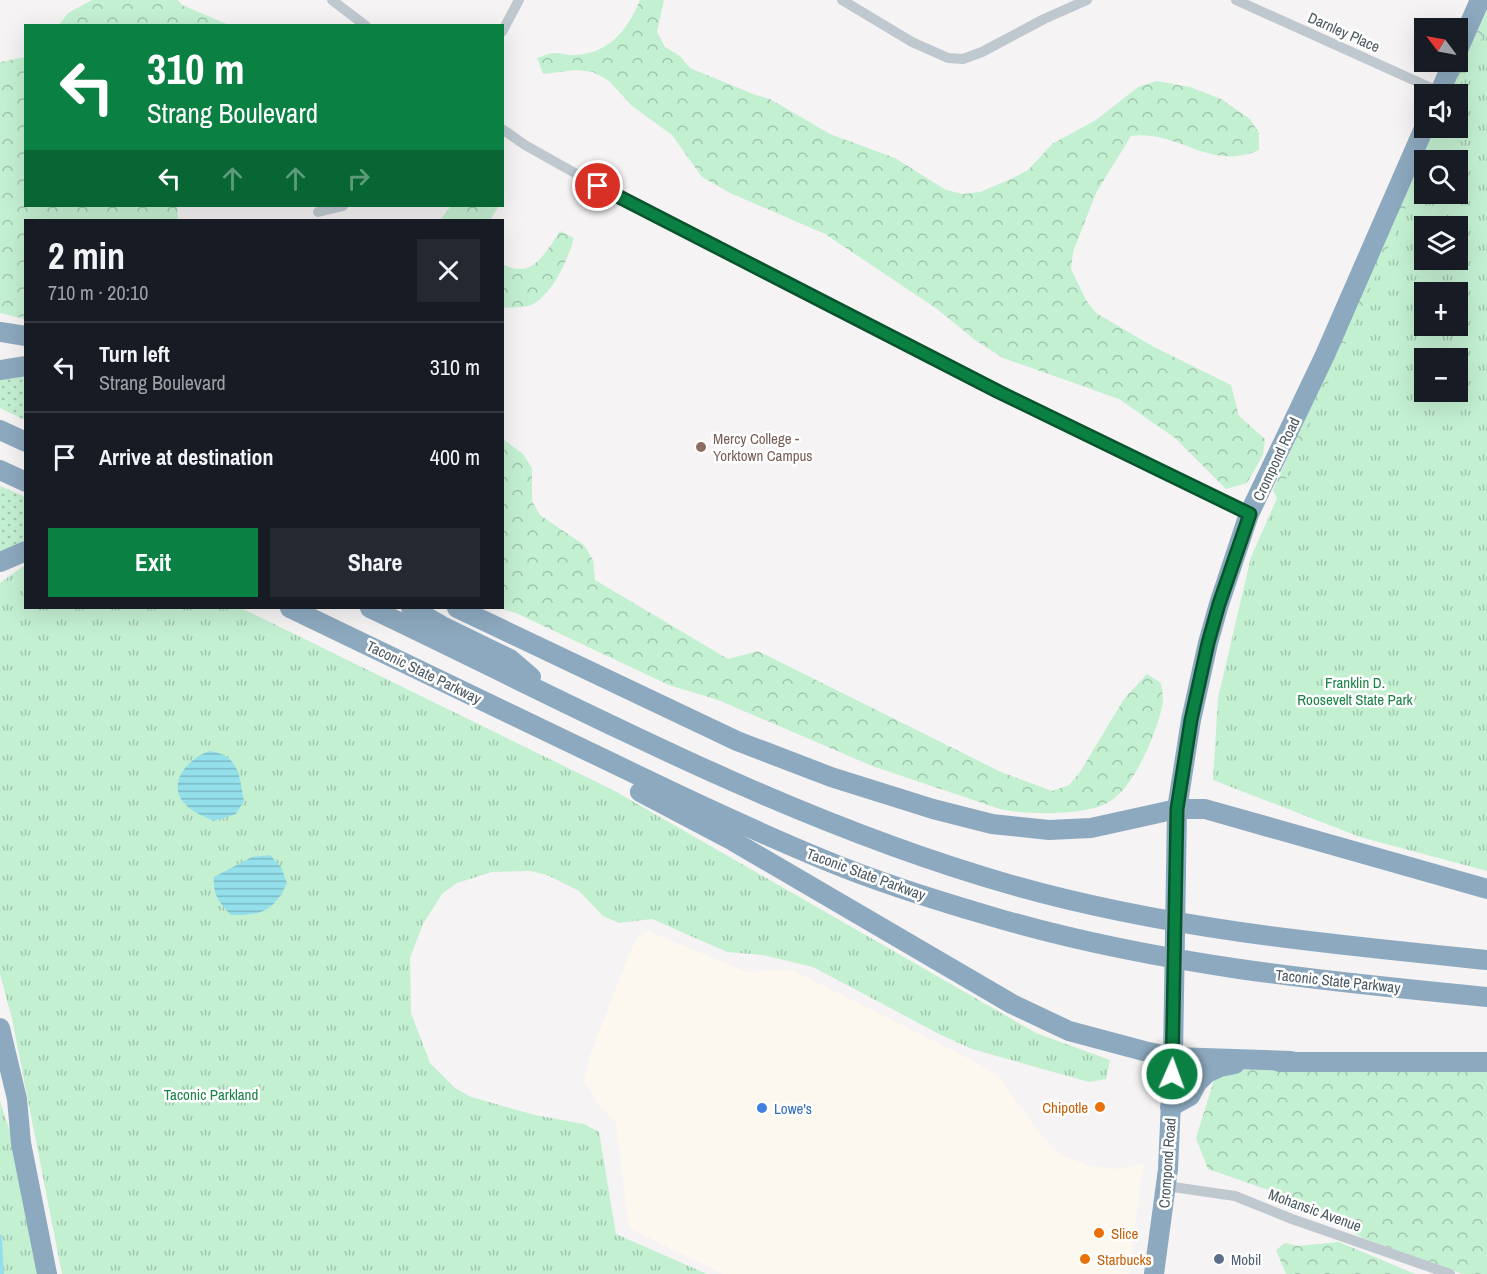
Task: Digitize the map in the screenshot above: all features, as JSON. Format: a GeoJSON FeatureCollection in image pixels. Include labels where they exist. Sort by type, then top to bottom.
{"type":"FeatureCollection","features":[{"type":"Feature","properties":{"kind":"highway"},"geometry":{"type":"LineString","coordinates":[[1468,28],[1480,0]]}},
{"type":"Feature","properties":{"kind":"highway","name":"Crompond Road"},"geometry":{"type":"LineString","coordinates":[[1154,1274],[1166,1186],[1173,1057],[1177,809],[1191,720],[1208,643],[1250,514],[1325,355],[1420,138]]}},
{"type":"Feature","properties":{"kind":"highway"},"geometry":{"type":"LineString","coordinates":[[0,332],[24,336]]}},
{"type":"Feature","properties":{"kind":"highway"},"geometry":{"type":"LineString","coordinates":[[0,370],[24,366]]}},
{"type":"Feature","properties":{"kind":"highway"},"geometry":{"type":"LineString","coordinates":[[0,430],[24,441]]}},
{"type":"Feature","properties":{"kind":"highway"},"geometry":{"type":"LineString","coordinates":[[0,470],[24,481]]}},
{"type":"Feature","properties":{"kind":"highway"},"geometry":{"type":"LineString","coordinates":[[0,562],[24,552]]}},
{"type":"Feature","properties":{"kind":"highway","name":"Taconic State Parkway"},"geometry":{"type":"LineString","coordinates":[[292,609],[746,827],[869,877],[993,918],[1131,951],[1215,966],[1487,997]]}},
{"type":"Feature","properties":{"kind":"highway"},"geometry":{"type":"LineString","coordinates":[[372,609],[726,778],[847,831],[930,860],[1005,883],[1132,914],[1214,929],[1487,960]]}},
{"type":"Feature","properties":{"kind":"highway"},"geometry":{"type":"LineString","coordinates":[[413,609],[510,659],[554,696]]}},
{"type":"Feature","properties":{"kind":"highway"},"geometry":{"type":"LineString","coordinates":[[459,609],[737,741],[831,777],[933,809],[1005,826],[1063,830],[1105,825],[1177,809],[1205,809],[1487,889]]}},
{"type":"Feature","properties":{"kind":"highway"},"geometry":{"type":"LineString","coordinates":[[584,750],[598,770],[733,841],[1027,1012],[1055,1026],[1088,1037],[1173,1057],[1291,1061],[1487,1062]]}},
{"type":"Feature","properties":{"kind":"highway"},"geometry":{"type":"LineString","coordinates":[[0,1028],[17,1099],[21,1143],[46,1274]]}},
{"type":"Feature","properties":{"kind":"highway"},"geometry":{"type":"LineString","coordinates":[[1170,1107],[1190,1096],[1202,1077],[1220,1067],[1244,1063],[1291,1061]]}},
{"type":"Feature","properties":{"kind":"highway"},"geometry":{"type":"LineString","coordinates":[[0,1082],[21,1143]]}},
{"type":"Feature","properties":{"kind":"street"},"geometry":{"type":"LineString","coordinates":[[332,0],[363,24]]}},
{"type":"Feature","properties":{"kind":"street"},"geometry":{"type":"LineString","coordinates":[[504,28],[519,0]]}},
{"type":"Feature","properties":{"kind":"street"},"geometry":{"type":"LineString","coordinates":[[843,0],[912,42],[948,58],[963,59],[982,52],[1044,19],[1087,0]]}},
{"type":"Feature","properties":{"kind":"street","name":"Darnley Place"},"geometry":{"type":"LineString","coordinates":[[1236,0],[1420,84]]}},
{"type":"Feature","properties":{"kind":"street"},"geometry":{"type":"LineString","coordinates":[[504,130],[525,145],[605,190],[999,392],[1250,514]]}},
{"type":"Feature","properties":{"kind":"street"},"geometry":{"type":"LineString","coordinates":[[318,212],[339,207]]}},
{"type":"Feature","properties":{"kind":"street","name":"Mohansic Avenue"},"geometry":{"type":"LineString","coordinates":[[1166,1186],[1235,1196],[1292,1220],[1450,1274]]}},
{"type":"Feature","properties":{"kind":"shaded area"},"geometry":{"type":"Polygon","coordinates":[[[648,931],[747,972],[792,970],[960,1054],[997,1075],[1043,1138],[1059,1154],[1090,1166],[1116,1169],[1143,1164],[1129,1274],[723,1274],[629,1228],[616,1123],[596,1102],[584,1080],[590,1055],[629,955],[637,938],[648,931]]]}},
{"type":"Feature","properties":{"kind":"green space"},"geometry":{"type":"Polygon","coordinates":[[[92,0],[178,0],[182,5],[227,24],[60,24],[68,13],[92,0]]]}},
{"type":"Feature","properties":{"kind":"green space"},"geometry":{"type":"Polygon","coordinates":[[[640,0],[664,0],[657,32],[665,47],[680,56],[690,68],[770,99],[830,134],[895,158],[946,190],[963,194],[980,192],[1028,170],[1052,144],[1096,120],[1138,87],[1157,81],[1190,87],[1221,99],[1250,119],[1259,133],[1259,150],[1241,155],[1225,156],[1209,153],[1148,135],[1131,136],[1096,193],[1073,252],[1071,269],[1086,300],[1096,313],[1154,347],[1231,385],[1239,416],[1265,439],[1263,455],[1247,483],[1226,489],[1175,438],[1119,399],[1003,358],[975,340],[937,309],[825,234],[730,193],[702,177],[672,135],[632,106],[608,80],[593,72],[576,70],[543,74],[537,58],[554,53],[587,54],[607,45],[623,30],[640,0]]]}},
{"type":"Feature","properties":{"kind":"green space"},"geometry":{"type":"Polygon","coordinates":[[[1487,10],[1487,112],[1464,150],[1425,150],[1431,138],[1468,138],[1468,84],[1454,84],[1459,72],[1468,72],[1468,52],[1487,10]]]}},
{"type":"Feature","properties":{"kind":"green space","name":"Franklin D. Roosevelt State Park"},"geometry":{"type":"Polygon","coordinates":[[[1487,25],[1487,871],[1360,837],[1213,780],[1218,698],[1251,557],[1414,190],[1414,204],[1468,204],[1468,150],[1432,150],[1437,138],[1468,138],[1468,84],[1460,84],[1468,72],[1487,25]]]}},
{"type":"Feature","properties":{"kind":"green space"},"geometry":{"type":"Polygon","coordinates":[[[24,57],[24,207],[177,207],[178,219],[24,219],[24,319],[0,313],[0,62],[24,57]]]}},
{"type":"Feature","properties":{"kind":"green space"},"geometry":{"type":"Polygon","coordinates":[[[1414,175],[1414,204],[1425,204],[1425,216],[1414,216],[1414,246],[1277,499],[1273,490],[1414,175]]]}},
{"type":"Feature","properties":{"kind":"green space"},"geometry":{"type":"Polygon","coordinates":[[[450,207],[498,207],[491,219],[441,219],[450,207]]]}},
{"type":"Feature","properties":{"kind":"green space"},"geometry":{"type":"Polygon","coordinates":[[[560,231],[574,238],[568,256],[552,286],[538,301],[531,305],[504,308],[504,264],[522,269],[530,267],[543,255],[560,231]]]}},
{"type":"Feature","properties":{"kind":"green space"},"geometry":{"type":"Polygon","coordinates":[[[24,373],[24,420],[0,408],[0,378],[24,373]]]}},
{"type":"Feature","properties":{"kind":"green space"},"geometry":{"type":"Polygon","coordinates":[[[504,440],[523,454],[532,468],[532,501],[540,515],[584,545],[593,560],[595,580],[728,659],[758,651],[1001,772],[1052,791],[1069,785],[1080,772],[1124,699],[1147,674],[1161,683],[1163,702],[1144,757],[1119,795],[1099,807],[1086,810],[1056,813],[1011,811],[872,766],[718,700],[669,685],[516,613],[502,609],[504,440]]]}},
{"type":"Feature","properties":{"kind":"green space"},"geometry":{"type":"Polygon","coordinates":[[[0,486],[24,496],[24,546],[0,556],[0,486]]]}},
{"type":"Feature","properties":{"kind":"green space","name":"Taconic Parkland"},"geometry":{"type":"Polygon","coordinates":[[[24,566],[24,609],[243,609],[613,790],[1036,1033],[1110,1060],[1106,1079],[1089,1082],[972,1049],[813,967],[763,955],[727,952],[652,919],[619,923],[603,916],[579,891],[547,875],[530,871],[492,872],[457,883],[442,894],[423,924],[410,958],[411,1013],[430,1063],[455,1088],[471,1097],[535,1115],[584,1124],[599,1132],[616,1234],[707,1274],[62,1274],[12,1019],[0,974],[0,583],[24,566]]]}},
{"type":"Feature","properties":{"kind":"green space"},"geometry":{"type":"Polygon","coordinates":[[[1272,1068],[1487,1071],[1487,1274],[1462,1274],[1363,1238],[1283,1195],[1208,1169],[1196,1138],[1214,1080],[1227,1071],[1272,1068]]]}},
{"type":"Feature","properties":{"kind":"green space"},"geometry":{"type":"Polygon","coordinates":[[[0,1101],[11,1135],[39,1274],[0,1274],[0,1101]]]}},
{"type":"Feature","properties":{"kind":"green space"},"geometry":{"type":"Polygon","coordinates":[[[1339,1242],[1415,1274],[1286,1274],[1276,1250],[1285,1243],[1298,1246],[1339,1242]]]}},
{"type":"Feature","properties":{"kind":"water"},"geometry":{"type":"Polygon","coordinates":[[[210,751],[227,757],[233,762],[239,776],[244,801],[236,814],[213,821],[187,806],[179,795],[178,787],[179,779],[188,765],[210,751]]]}},
{"type":"Feature","properties":{"kind":"water"},"geometry":{"type":"Polygon","coordinates":[[[270,855],[281,867],[287,883],[277,900],[258,913],[231,915],[218,898],[214,889],[214,877],[252,857],[270,855]]]}},
{"type":"Feature","properties":{"kind":"waterway"},"geometry":{"type":"LineString","coordinates":[[0,1237],[2,1274]]}},
{"type":"Feature","properties":{"kind":"place","name":"Mercy College - Yorktown Campus"},"geometry":{"type":"Point","coordinates":[701,447]}},
{"type":"Feature","properties":{"kind":"place","name":"Chipotle"},"geometry":{"type":"Point","coordinates":[1100,1107]}},
{"type":"Feature","properties":{"kind":"place","name":"Lowe's"},"geometry":{"type":"Point","coordinates":[762,1108]}},
{"type":"Feature","properties":{"kind":"place","name":"Slice"},"geometry":{"type":"Point","coordinates":[1099,1233]}},
{"type":"Feature","properties":{"kind":"place","name":"Starbucks"},"geometry":{"type":"Point","coordinates":[1085,1259]}},
{"type":"Feature","properties":{"kind":"place","name":"Mobil"},"geometry":{"type":"Point","coordinates":[1219,1259]}},
{"type":"Feature","properties":{"kind":"route"},"geometry":{"type":"LineString","coordinates":[[598,186],[999,392],[1220,502],[1250,514],[1208,643],[1191,720],[1177,809],[1172,1074]]}}]}
